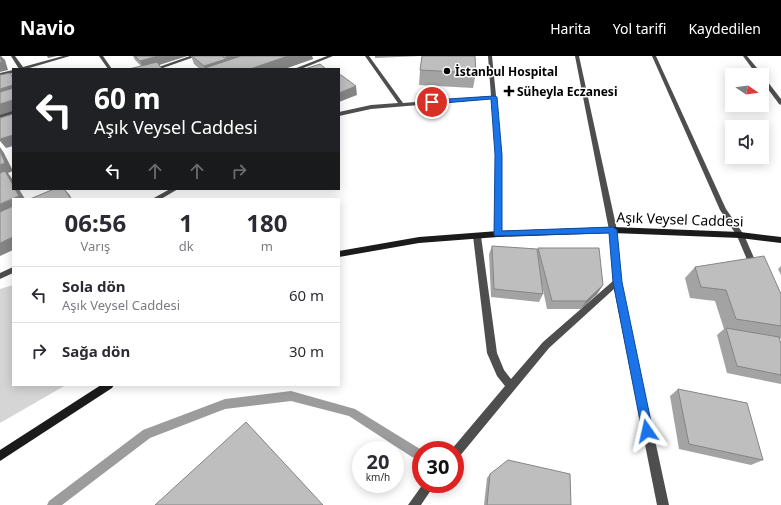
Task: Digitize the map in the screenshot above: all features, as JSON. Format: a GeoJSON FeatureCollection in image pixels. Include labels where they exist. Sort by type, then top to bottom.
{"type":"FeatureCollection","features":[{"type":"Feature","properties":{"kind":"main road","name":"Aşık Veysel Caddesi"},"geometry":{"type":"LineString","coordinates":[[340,254],[419,240],[498,234],[613,230],[740,235],[781,240]]}},
{"type":"Feature","properties":{"kind":"main road"},"geometry":{"type":"LineString","coordinates":[[0,456],[106,386]]}},
{"type":"Feature","properties":{"kind":"street"},"geometry":{"type":"LineString","coordinates":[[12,56],[21,68]]}},
{"type":"Feature","properties":{"kind":"street"},"geometry":{"type":"LineString","coordinates":[[26,68],[68,56]]}},
{"type":"Feature","properties":{"kind":"street"},"geometry":{"type":"LineString","coordinates":[[100,56],[109,68]]}},
{"type":"Feature","properties":{"kind":"street"},"geometry":{"type":"LineString","coordinates":[[158,68],[195,56]]}},
{"type":"Feature","properties":{"kind":"street"},"geometry":{"type":"LineString","coordinates":[[299,68],[331,56]]}},
{"type":"Feature","properties":{"kind":"street"},"geometry":{"type":"LineString","coordinates":[[367,56],[401,104]]}},
{"type":"Feature","properties":{"kind":"street"},"geometry":{"type":"LineString","coordinates":[[490,56],[499,155],[498,234]]}},
{"type":"Feature","properties":{"kind":"street"},"geometry":{"type":"LineString","coordinates":[[578,56],[613,230],[617,282],[662,505]]}},
{"type":"Feature","properties":{"kind":"street"},"geometry":{"type":"LineString","coordinates":[[654,56],[723,210],[740,235],[756,271]]}},
{"type":"Feature","properties":{"kind":"street"},"geometry":{"type":"LineString","coordinates":[[745,56],[754,68]]}},
{"type":"Feature","properties":{"kind":"street"},"geometry":{"type":"LineString","coordinates":[[0,75],[12,71]]}},
{"type":"Feature","properties":{"kind":"street"},"geometry":{"type":"LineString","coordinates":[[769,87],[781,103]]}},
{"type":"Feature","properties":{"kind":"street"},"geometry":{"type":"LineString","coordinates":[[340,114],[371,107],[494,97]]}},
{"type":"Feature","properties":{"kind":"street"},"geometry":{"type":"LineString","coordinates":[[0,116],[12,112]]}},
{"type":"Feature","properties":{"kind":"street"},"geometry":{"type":"LineString","coordinates":[[157,198],[174,190]]}},
{"type":"Feature","properties":{"kind":"street"},"geometry":{"type":"LineString","coordinates":[[477,236],[492,353],[500,373],[511,386]]}},
{"type":"Feature","properties":{"kind":"street"},"geometry":{"type":"LineString","coordinates":[[0,276],[12,270]]}},
{"type":"Feature","properties":{"kind":"street"},"geometry":{"type":"LineString","coordinates":[[464,442],[546,345],[617,282]]}},
{"type":"Feature","properties":{"kind":"street"},"geometry":{"type":"LineString","coordinates":[[414,505],[423,493]]}},
{"type":"Feature","properties":{"kind":"shaded area"},"geometry":{"type":"Polygon","coordinates":[[[12,285],[12,386],[64,386],[0,423],[0,289],[12,285]]]}},
{"type":"Feature","properties":{"kind":"building"},"geometry":{"type":"Polygon","coordinates":[[[135,56],[158,56],[140,61],[135,56]]]}},
{"type":"Feature","properties":{"kind":"building"},"geometry":{"type":"Polygon","coordinates":[[[192,56],[222,56],[226,59],[204,66],[192,56]]]}},
{"type":"Feature","properties":{"kind":"building"},"geometry":{"type":"Polygon","coordinates":[[[241,56],[288,56],[253,68],[205,68],[241,56]]]}},
{"type":"Feature","properties":{"kind":"building"},"geometry":{"type":"Polygon","coordinates":[[[422,56],[475,56],[476,73],[420,70],[422,56]]]}},
{"type":"Feature","properties":{"kind":"building"},"geometry":{"type":"Polygon","coordinates":[[[157,62],[161,68],[133,68],[157,62]]]}},
{"type":"Feature","properties":{"kind":"building"},"geometry":{"type":"Polygon","coordinates":[[[320,64],[325,68],[308,68],[320,64]]]}},
{"type":"Feature","properties":{"kind":"building"},"geometry":{"type":"Polygon","coordinates":[[[10,73],[12,76],[12,85],[0,89],[0,75],[10,73]]]}},
{"type":"Feature","properties":{"kind":"building"},"geometry":{"type":"Polygon","coordinates":[[[340,75],[341,75],[356,86],[340,93],[340,75]]]}},
{"type":"Feature","properties":{"kind":"building"},"geometry":{"type":"Polygon","coordinates":[[[12,88],[12,100],[0,104],[0,92],[12,88]]]}},
{"type":"Feature","properties":{"kind":"building"},"geometry":{"type":"Polygon","coordinates":[[[12,114],[12,135],[0,139],[0,118],[12,114]]]}},
{"type":"Feature","properties":{"kind":"building"},"geometry":{"type":"Polygon","coordinates":[[[0,151],[5,163],[0,165],[0,151]]]}},
{"type":"Feature","properties":{"kind":"building"},"geometry":{"type":"Polygon","coordinates":[[[5,171],[12,183],[12,190],[16,190],[19,196],[0,204],[0,173],[5,171]]]}},
{"type":"Feature","properties":{"kind":"building"},"geometry":{"type":"Polygon","coordinates":[[[52,190],[65,190],[70,198],[32,198],[52,190]]]}},
{"type":"Feature","properties":{"kind":"building"},"geometry":{"type":"Polygon","coordinates":[[[12,206],[12,237],[0,243],[0,212],[12,206]]]}},
{"type":"Feature","properties":{"kind":"building"},"geometry":{"type":"Polygon","coordinates":[[[492,246],[537,249],[543,294],[494,289],[492,246]]]}},
{"type":"Feature","properties":{"kind":"building"},"geometry":{"type":"Polygon","coordinates":[[[538,248],[599,248],[603,285],[586,301],[552,301],[538,248]]]}},
{"type":"Feature","properties":{"kind":"building"},"geometry":{"type":"Polygon","coordinates":[[[764,256],[781,294],[781,326],[736,319],[726,290],[701,287],[695,267],[764,256]]]}},
{"type":"Feature","properties":{"kind":"building"},"geometry":{"type":"Polygon","coordinates":[[[726,328],[779,337],[781,344],[781,375],[737,366],[726,328]]]}},
{"type":"Feature","properties":{"kind":"building"},"geometry":{"type":"Polygon","coordinates":[[[678,389],[747,403],[763,460],[689,444],[678,389]]]}},
{"type":"Feature","properties":{"kind":"building"},"geometry":{"type":"Polygon","coordinates":[[[246,422],[323,505],[155,505],[246,422]]]}},
{"type":"Feature","properties":{"kind":"building"},"geometry":{"type":"Polygon","coordinates":[[[508,460],[570,474],[571,505],[487,505],[490,474],[508,460]]]}},
{"type":"Feature","properties":{"kind":"waterway"},"geometry":{"type":"LineString","coordinates":[[53,505],[147,434],[225,404],[291,396],[351,412],[412,450]]}},
{"type":"Feature","properties":{"kind":"place","name":"İstanbul Hospital"},"geometry":{"type":"Point","coordinates":[447,71]}},
{"type":"Feature","properties":{"kind":"place","name":"Süheyla Eczanesi"},"geometry":{"type":"Point","coordinates":[509,91]}},
{"type":"Feature","properties":{"kind":"route"},"geometry":{"type":"LineString","coordinates":[[432,102],[494,97],[499,155],[498,234],[613,230],[617,282],[647,431]]}}]}
